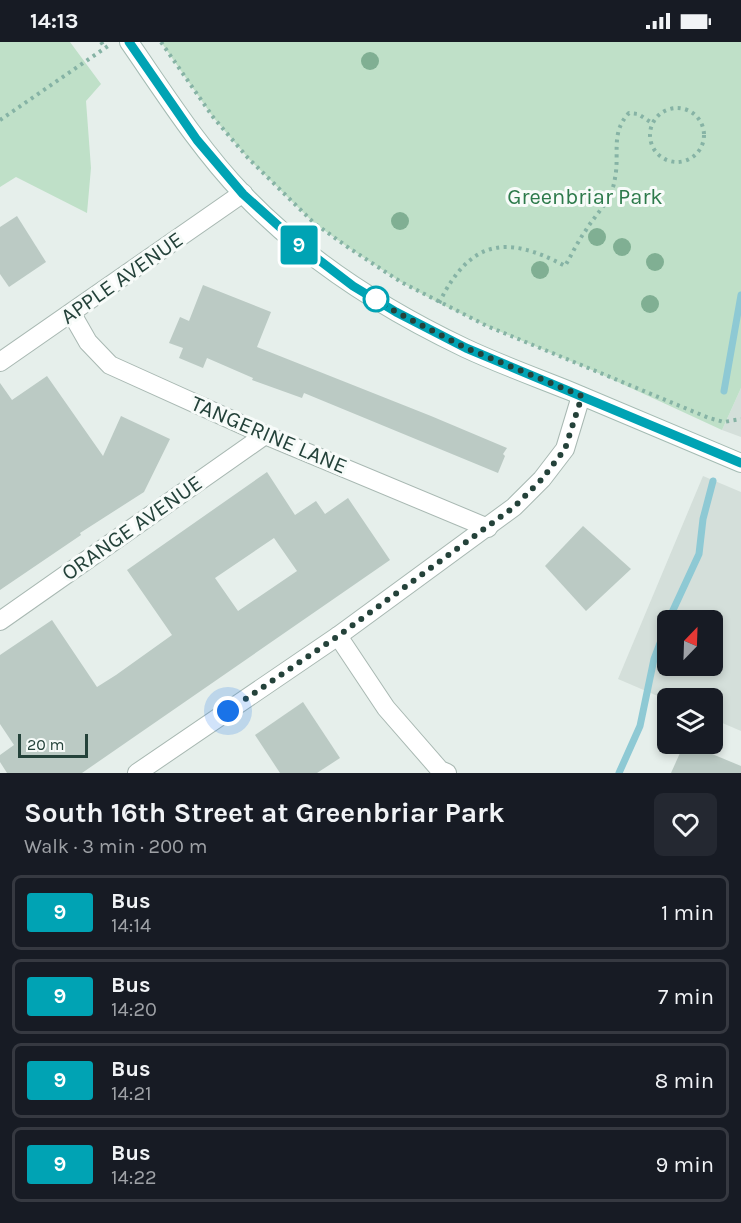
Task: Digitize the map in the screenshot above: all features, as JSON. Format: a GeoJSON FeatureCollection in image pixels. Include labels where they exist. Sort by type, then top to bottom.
{"type":"FeatureCollection","features":[{"type":"Feature","properties":{"kind":"street"},"geometry":{"type":"LineString","coordinates":[[129,42],[197,140],[243,194],[283,232],[320,262],[396,312],[466,348],[741,463]]}},
{"type":"Feature","properties":{"kind":"street","name":"APPLE AVENUE"},"geometry":{"type":"LineString","coordinates":[[0,362],[243,194]]}},
{"type":"Feature","properties":{"kind":"street","name":"TANGERINE LANE"},"geometry":{"type":"LineString","coordinates":[[72,314],[88,342],[110,365],[265,435],[488,528]]}},
{"type":"Feature","properties":{"kind":"street"},"geometry":{"type":"LineString","coordinates":[[137,773],[338,636],[514,507],[542,479],[565,449],[582,396]]}},
{"type":"Feature","properties":{"kind":"street","name":"ORANGE AVENUE"},"geometry":{"type":"LineString","coordinates":[[0,621],[265,435]]}},
{"type":"Feature","properties":{"kind":"street"},"geometry":{"type":"LineString","coordinates":[[338,636],[386,708],[440,770],[447,773]]}},
{"type":"Feature","properties":{"kind":"path"},"geometry":{"type":"LineString","coordinates":[[0,120],[105,48],[101,42]]}},
{"type":"Feature","properties":{"kind":"path"},"geometry":{"type":"LineString","coordinates":[[161,42],[213,117],[248,158],[314,223],[401,282],[488,326],[709,418],[724,422],[741,419]]}},
{"type":"Feature","properties":{"kind":"path"},"geometry":{"type":"LineString","coordinates":[[683,109],[691,112],[703,126],[702,145],[692,158],[683,161],[666,160],[653,148],[650,132],[652,123],[665,110],[683,109]]}},
{"type":"Feature","properties":{"kind":"path"},"geometry":{"type":"LineString","coordinates":[[440,303],[456,272],[471,258],[488,250],[507,245],[545,255],[565,266],[586,228],[610,198],[617,164],[617,131],[624,118],[629,113],[638,114],[652,123]]}},
{"type":"Feature","properties":{"kind":"shaded area"},"geometry":{"type":"Polygon","coordinates":[[[741,388],[741,437],[722,430],[741,388]]]}},
{"type":"Feature","properties":{"kind":"shaded area"},"geometry":{"type":"Polygon","coordinates":[[[703,476],[741,492],[741,731],[723,723],[723,688],[657,688],[657,696],[618,679],[703,476]]]}},
{"type":"Feature","properties":{"kind":"green space"},"geometry":{"type":"Polygon","coordinates":[[[0,42],[70,42],[101,84],[86,101],[91,168],[87,213],[16,177],[0,187],[0,42]]]}},
{"type":"Feature","properties":{"kind":"green space","name":"Greenbriar Park"},"geometry":{"type":"Polygon","coordinates":[[[161,42],[741,42],[741,388],[722,430],[439,303],[401,282],[349,248],[314,223],[248,158],[213,117],[161,42]]]}},
{"type":"Feature","properties":{"kind":"building"},"geometry":{"type":"Polygon","coordinates":[[[17,216],[46,262],[9,287],[0,274],[0,227],[17,216]]]}},
{"type":"Feature","properties":{"kind":"building"},"geometry":{"type":"Polygon","coordinates":[[[203,285],[271,312],[257,347],[507,448],[498,473],[304,393],[302,398],[252,380],[253,378],[207,358],[203,368],[179,358],[183,348],[169,343],[180,317],[189,321],[203,285]]]}},
{"type":"Feature","properties":{"kind":"building"},"geometry":{"type":"Polygon","coordinates":[[[47,376],[103,456],[121,416],[170,439],[144,492],[80,533],[81,535],[0,590],[0,383],[12,400],[47,376]]]}},
{"type":"Feature","properties":{"kind":"building"},"geometry":{"type":"Polygon","coordinates":[[[267,472],[295,515],[316,501],[325,514],[348,498],[390,560],[82,773],[7,773],[0,762],[0,755],[14,745],[0,724],[0,655],[52,620],[97,687],[172,635],[127,570],[267,472]],[[274,538],[215,578],[238,611],[297,571],[274,538]]]}},
{"type":"Feature","properties":{"kind":"building"},"geometry":{"type":"Polygon","coordinates":[[[583,526],[631,569],[586,611],[545,566],[583,526]]]}},
{"type":"Feature","properties":{"kind":"building"},"geometry":{"type":"Polygon","coordinates":[[[303,702],[340,758],[317,773],[280,773],[255,735],[303,702]]]}},
{"type":"Feature","properties":{"kind":"building"},"geometry":{"type":"Polygon","coordinates":[[[680,754],[712,754],[741,766],[741,773],[671,773],[680,754]]]}},
{"type":"Feature","properties":{"kind":"waterway"},"geometry":{"type":"LineString","coordinates":[[724,391],[741,295]]}},
{"type":"Feature","properties":{"kind":"waterway"},"geometry":{"type":"LineString","coordinates":[[673,610],[699,554],[703,519],[713,481]]}},
{"type":"Feature","properties":{"kind":"waterway"},"geometry":{"type":"LineString","coordinates":[[619,773],[640,726],[657,651]]}},
{"type":"Feature","properties":{"kind":"bus line","name":"9"},"geometry":{"type":"LineString","coordinates":[[129,42],[197,140],[243,194],[283,232],[353,286],[396,312],[466,348],[741,463]]}},
{"type":"Feature","properties":{"kind":"route"},"geometry":{"type":"LineString","coordinates":[[228,711],[338,636],[488,528],[514,507],[542,479],[565,449],[582,396],[466,348],[396,312],[376,299]]}}]}
